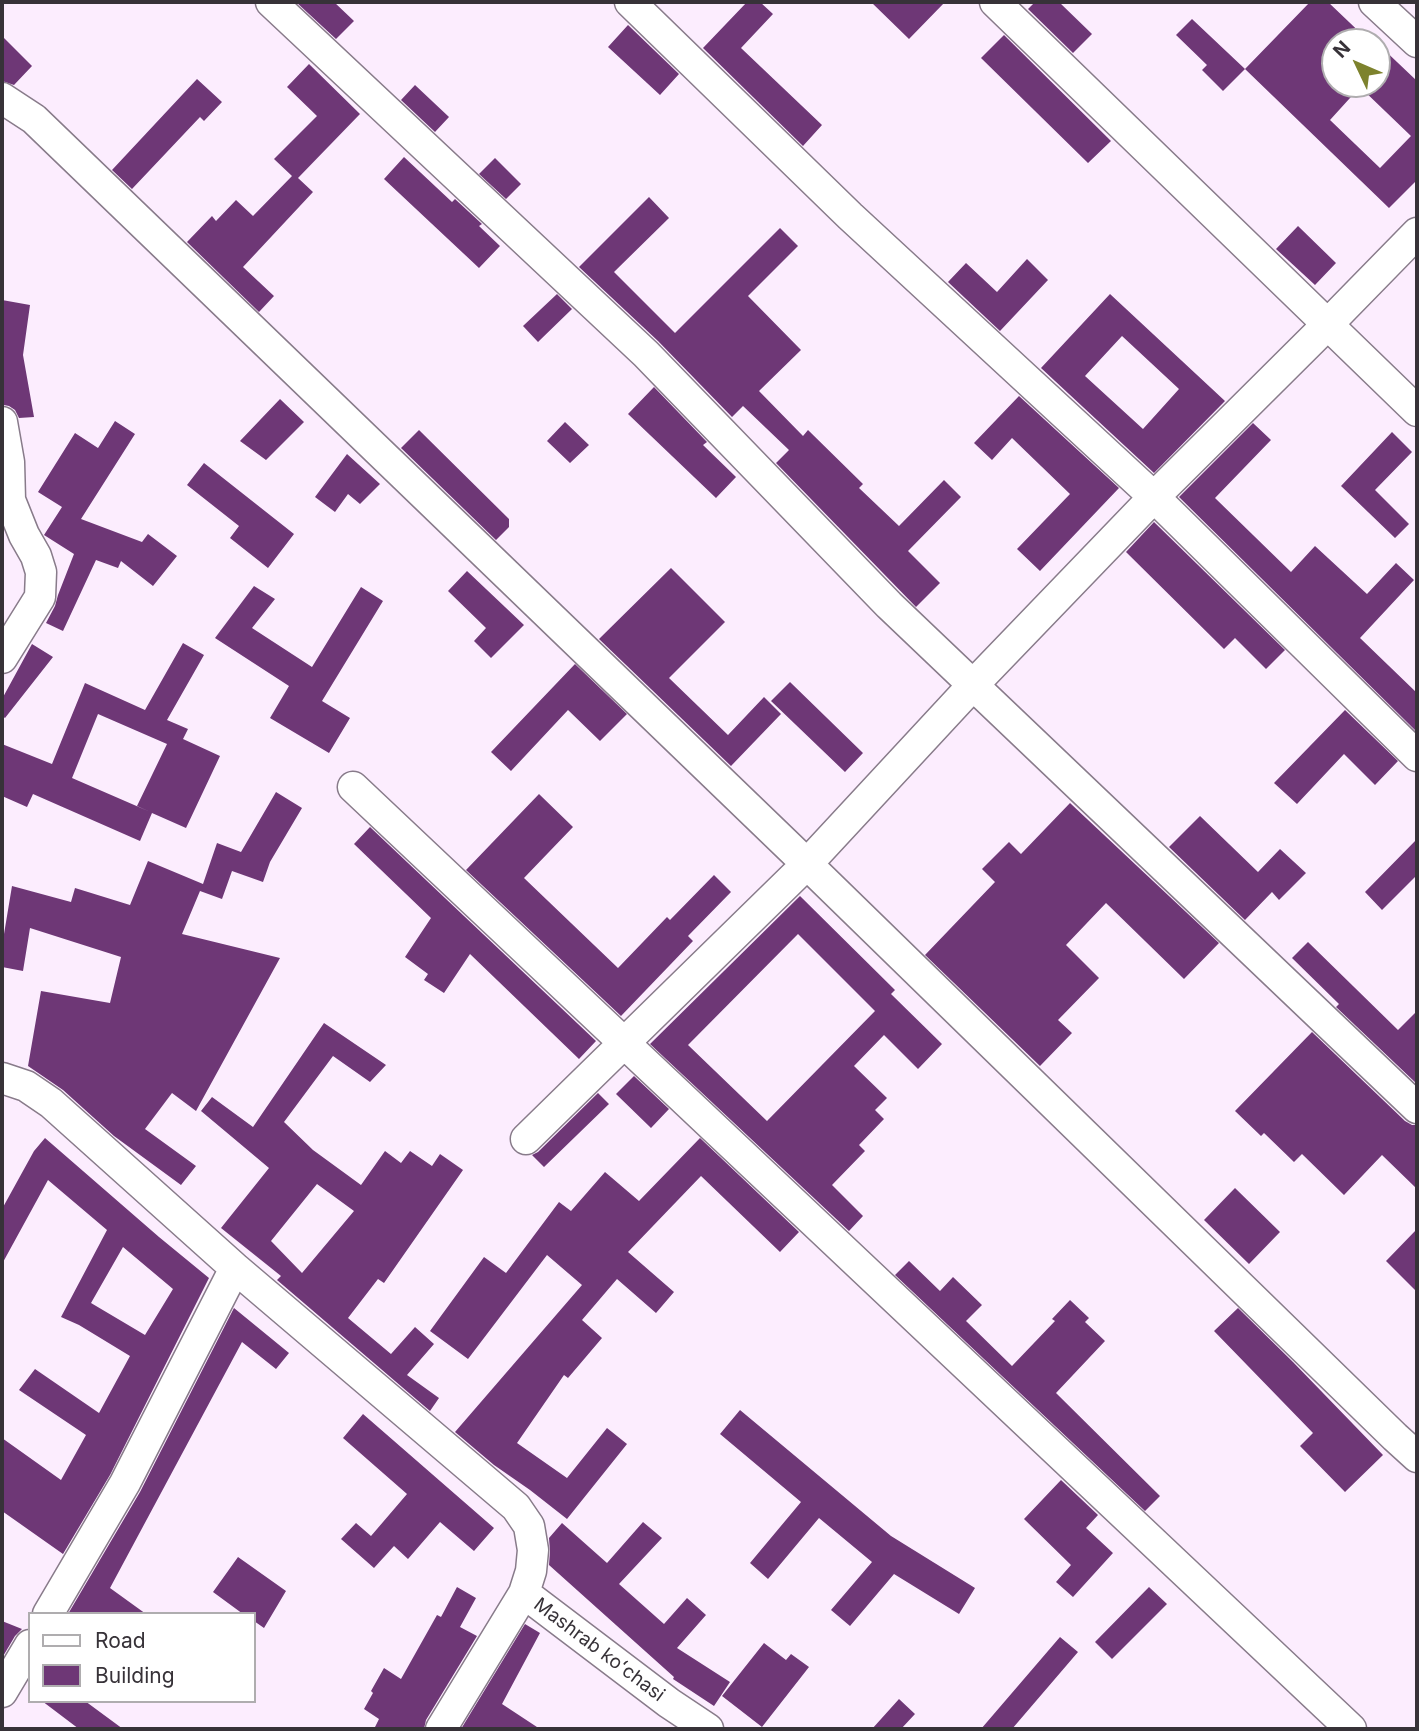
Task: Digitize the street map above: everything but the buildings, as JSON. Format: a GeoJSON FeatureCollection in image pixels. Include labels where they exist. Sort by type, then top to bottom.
{"type":"FeatureCollection","features":[{"type":"Feature","properties":{"kind":"street"},"geometry":{"type":"LineString","coordinates":[[271,2],[646,354],[889,605],[1417,1108]]}},
{"type":"Feature","properties":{"kind":"street"},"geometry":{"type":"LineString","coordinates":[[630,2],[849,216],[1154,496],[1417,757]]}},
{"type":"Feature","properties":{"kind":"street"},"geometry":{"type":"LineString","coordinates":[[995,2],[1417,411]]}},
{"type":"Feature","properties":{"kind":"street"},"geometry":{"type":"LineString","coordinates":[[1374,2],[1417,42]]}},
{"type":"Feature","properties":{"kind":"street"},"geometry":{"type":"LineString","coordinates":[[2,98],[34,119],[1417,1457]]}},
{"type":"Feature","properties":{"kind":"street"},"geometry":{"type":"LineString","coordinates":[[526,1139],[807,864],[1154,496],[1417,233]]}},
{"type":"Feature","properties":{"kind":"street"},"geometry":{"type":"LineString","coordinates":[[2,422],[9,462],[10,500],[41,572],[40,597],[2,658]]}},
{"type":"Feature","properties":{"kind":"street"},"geometry":{"type":"LineString","coordinates":[[354,787],[1350,1729]]}},
{"type":"Feature","properties":{"kind":"street"},"geometry":{"type":"LineString","coordinates":[[2,1078],[26,1086],[51,1103],[235,1268],[516,1507],[529,1527],[533,1550],[531,1571],[524,1593],[441,1729]]}},
{"type":"Feature","properties":{"kind":"street"},"geometry":{"type":"LineString","coordinates":[[49,1612],[125,1483],[235,1268]]}},
{"type":"Feature","properties":{"kind":"street","name":"Mashrab koʻchasi"},"geometry":{"type":"LineString","coordinates":[[524,1593],[668,1703],[708,1729]]}},
{"type":"Feature","properties":{"kind":"street"},"geometry":{"type":"LineString","coordinates":[[2,1692],[28,1647]]}}]}
